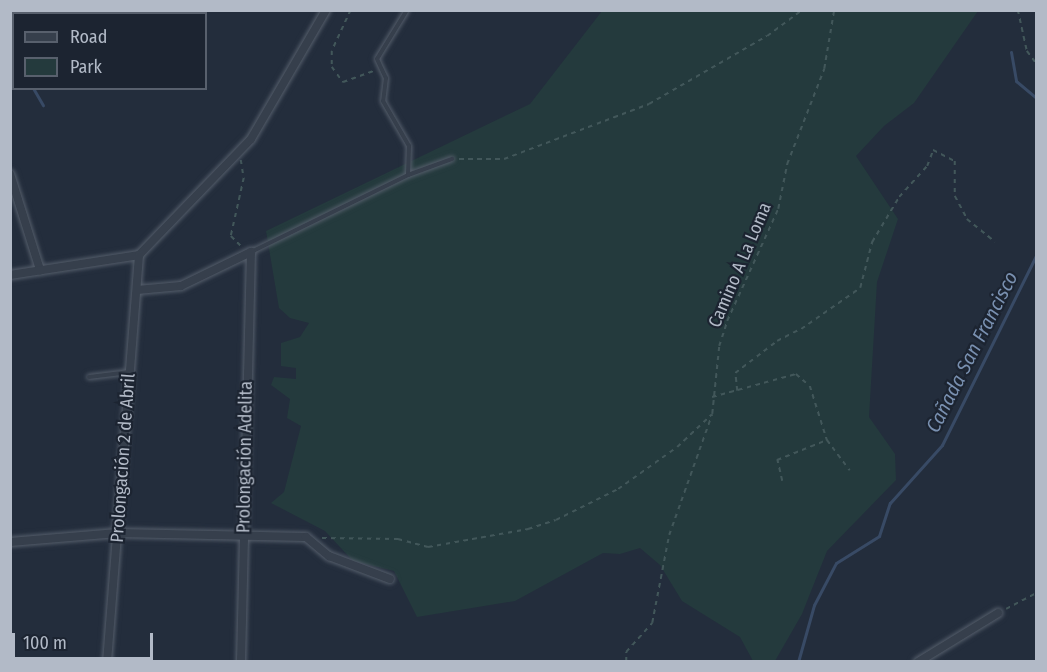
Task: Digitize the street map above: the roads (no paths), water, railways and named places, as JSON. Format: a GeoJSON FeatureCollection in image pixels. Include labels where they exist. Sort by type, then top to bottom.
{"type":"FeatureCollection","features":[{"type":"Feature","properties":{"kind":"street"},"geometry":{"type":"LineString","coordinates":[[10,275],[139,255],[237,157],[326,10]]}},
{"type":"Feature","properties":{"kind":"street"},"geometry":{"type":"LineString","coordinates":[[10,174],[40,270]]}},
{"type":"Feature","properties":{"kind":"street"},"geometry":{"type":"LineString","coordinates":[[137,290],[181,286],[251,252]]}},
{"type":"Feature","properties":{"kind":"street","name":"Prolongación Adelita"},"geometry":{"type":"LineString","coordinates":[[241,662],[242,538],[251,252]]}},
{"type":"Feature","properties":{"kind":"street","name":"Prolongación 2 de Abril"},"geometry":{"type":"LineString","coordinates":[[107,662],[139,255]]}},
{"type":"Feature","properties":{"kind":"street"},"geometry":{"type":"LineString","coordinates":[[10,542],[118,534],[242,538],[306,537],[329,556],[390,579]]}},
{"type":"Feature","properties":{"kind":"street"},"geometry":{"type":"LineString","coordinates":[[918,662],[998,613]]}},
{"type":"Feature","properties":{"kind":"lane"},"geometry":{"type":"LineString","coordinates":[[407,10],[379,54],[379,69],[386,78],[385,105],[409,146],[408,176]]}},
{"type":"Feature","properties":{"kind":"lane"},"geometry":{"type":"LineString","coordinates":[[251,252],[408,176],[452,159]]}},
{"type":"Feature","properties":{"kind":"lane"},"geometry":{"type":"LineString","coordinates":[[89,377],[129,372]]}},
{"type":"Feature","properties":{"kind":"waterway"},"geometry":{"type":"LineString","coordinates":[[1011,52],[1016,81],[1036,98],[1036,115]]}},
{"type":"Feature","properties":{"kind":"waterway"},"geometry":{"type":"LineString","coordinates":[[34,90],[43,105]]}},
{"type":"Feature","properties":{"kind":"waterway","name":"Cañada San Francisco"},"geometry":{"type":"LineString","coordinates":[[798,662],[814,605],[836,563],[879,536],[890,503],[942,445],[1036,256]]}}]}
